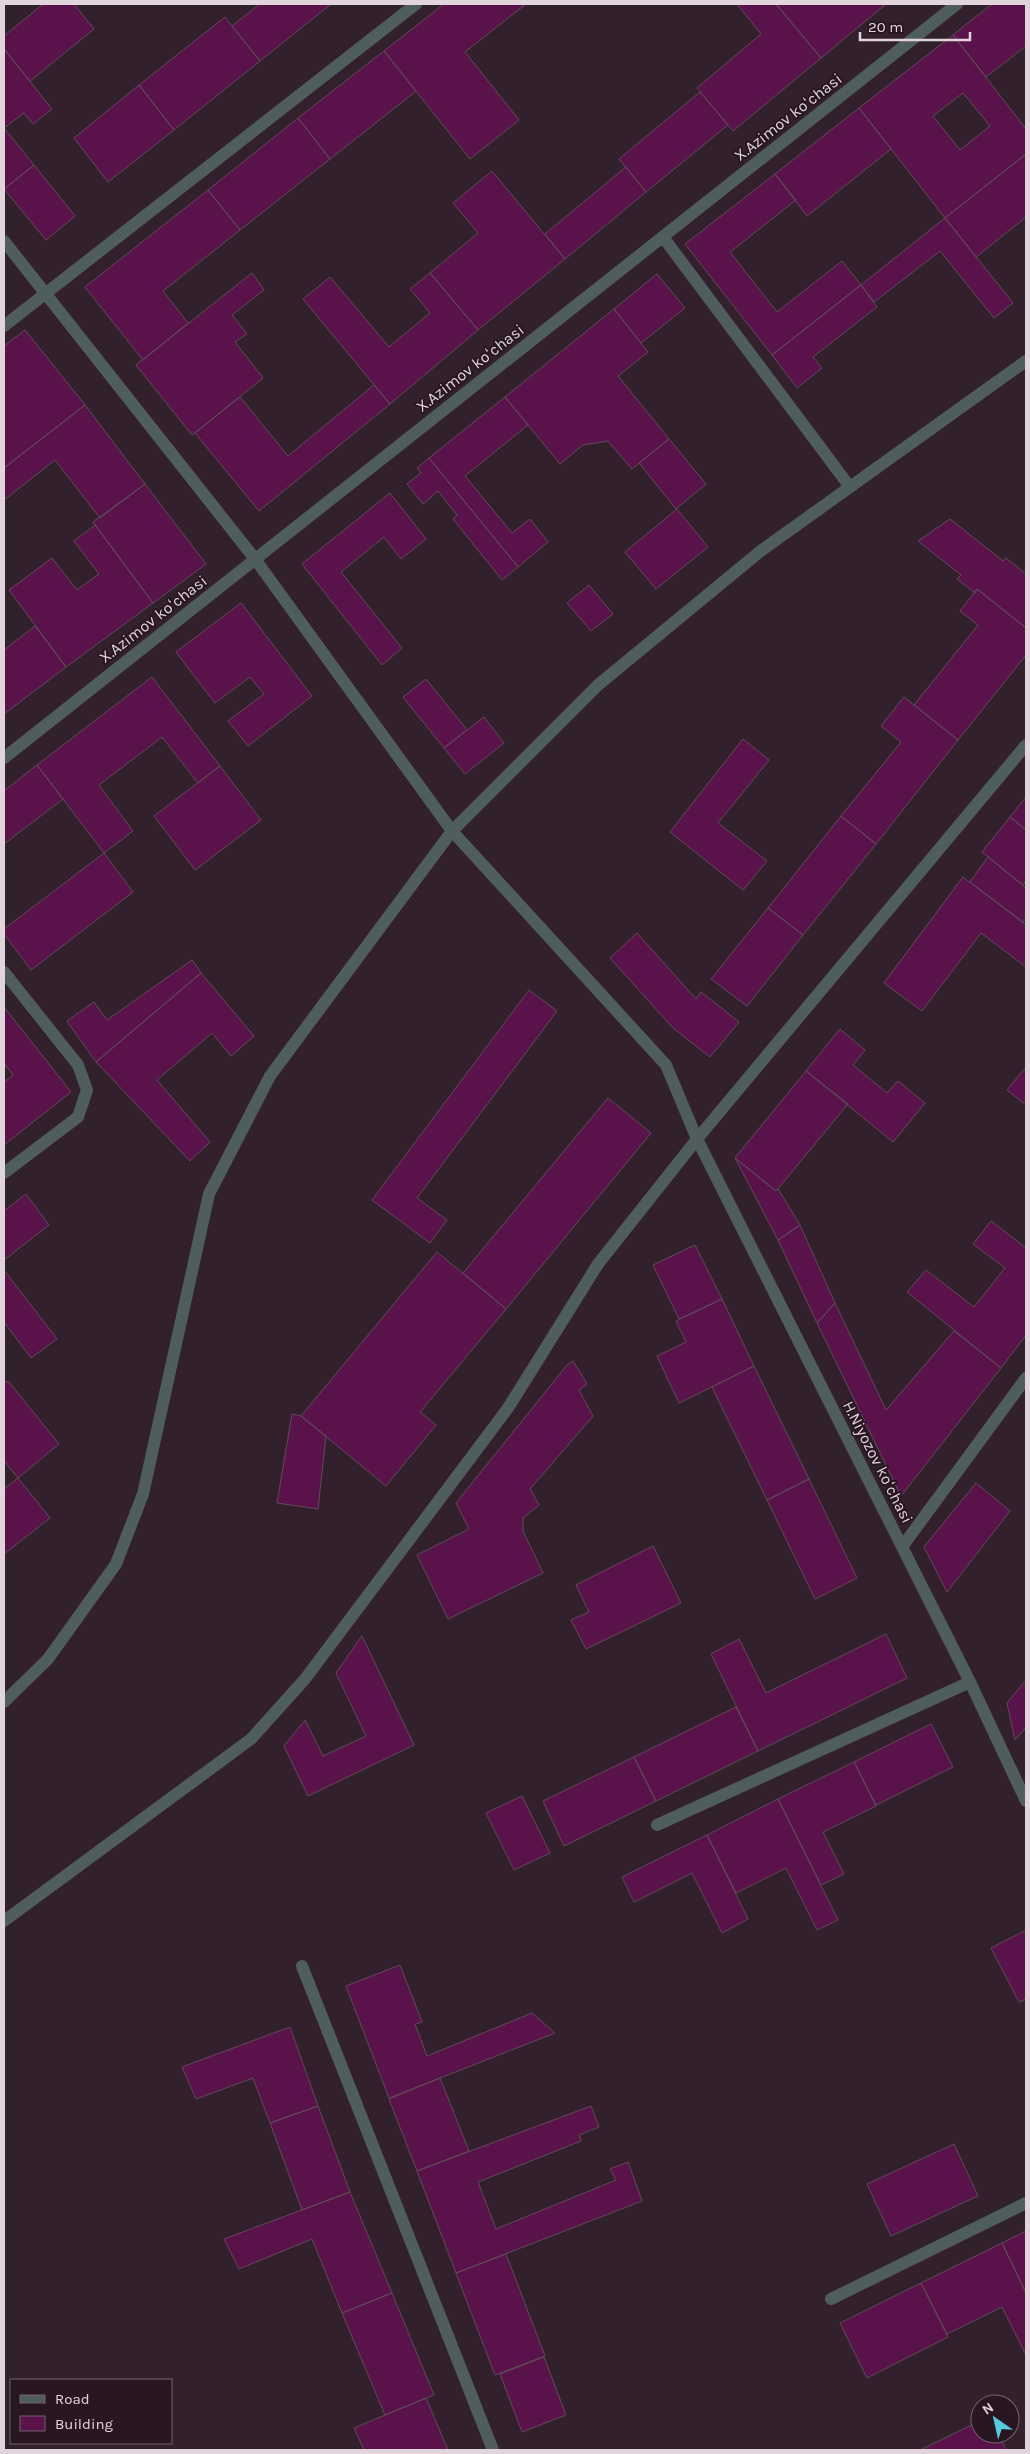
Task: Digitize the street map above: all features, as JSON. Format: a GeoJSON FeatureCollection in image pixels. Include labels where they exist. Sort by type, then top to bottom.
{"type":"FeatureCollection","features":[{"type":"Feature","properties":{"kind":"street"},"geometry":{"type":"LineString","coordinates":[[4,326],[416,4]]}},
{"type":"Feature","properties":{"kind":"street","name":"X.Azimov koʻchasi"},"geometry":{"type":"LineString","coordinates":[[4,758],[957,4]]}},
{"type":"Feature","properties":{"kind":"street"},"geometry":{"type":"LineString","coordinates":[[662,237],[850,487]]}},
{"type":"Feature","properties":{"kind":"street","name":"H.Niyozov koʻchasi"},"geometry":{"type":"LineString","coordinates":[[4,240],[255,559],[452,831],[554,945],[666,1065],[697,1139],[970,1682],[1026,1801]]}},
{"type":"Feature","properties":{"kind":"street"},"geometry":{"type":"LineString","coordinates":[[4,1702],[48,1659],[116,1564],[143,1494],[209,1194],[213,1185],[270,1076],[452,831],[598,685],[762,550],[1026,361]]}},
{"type":"Feature","properties":{"kind":"street"},"geometry":{"type":"LineString","coordinates":[[4,1921],[251,1739],[305,1679],[508,1408],[598,1264],[697,1139],[1026,744]]}},
{"type":"Feature","properties":{"kind":"street"},"geometry":{"type":"LineString","coordinates":[[4,972],[78,1065],[87,1090],[78,1116],[4,1173]]}},
{"type":"Feature","properties":{"kind":"street"},"geometry":{"type":"LineString","coordinates":[[902,1546],[1026,1378]]}},
{"type":"Feature","properties":{"kind":"street"},"geometry":{"type":"LineString","coordinates":[[657,1825],[970,1682]]}},
{"type":"Feature","properties":{"kind":"street"},"geometry":{"type":"LineString","coordinates":[[302,1966],[493,2450]]}},
{"type":"Feature","properties":{"kind":"street"},"geometry":{"type":"LineString","coordinates":[[831,2299],[1026,2203]]}},
{"type":"Feature","properties":{"kind":"building"},"geometry":{"type":"Polygon","coordinates":[[[43,4],[74,4],[94,29],[30,81],[4,49],[4,36],[43,4]]]}},
{"type":"Feature","properties":{"kind":"building"},"geometry":{"type":"Polygon","coordinates":[[[260,4],[331,4],[260,61],[232,26],[260,4]]]}},
{"type":"Feature","properties":{"kind":"building"},"geometry":{"type":"Polygon","coordinates":[[[444,4],[526,4],[465,52],[519,120],[470,159],[384,51],[444,4]]]}},
{"type":"Feature","properties":{"kind":"building"},"geometry":{"type":"Polygon","coordinates":[[[737,4],[776,4],[821,58],[733,131],[697,88],[761,34],[737,4]]]}},
{"type":"Feature","properties":{"kind":"building"},"geometry":{"type":"Polygon","coordinates":[[[776,4],[886,4],[821,58],[776,4]]]}},
{"type":"Feature","properties":{"kind":"building"},"geometry":{"type":"Polygon","coordinates":[[[992,4],[1026,4],[1026,46],[986,77],[953,35],[992,4]]]}},
{"type":"Feature","properties":{"kind":"building"},"geometry":{"type":"Polygon","coordinates":[[[225,17],[260,61],[174,130],[139,85],[225,17]]]}},
{"type":"Feature","properties":{"kind":"building"},"geometry":{"type":"Polygon","coordinates":[[[953,35],[1026,129],[1026,154],[945,218],[859,108],[953,35]],[[963,93],[933,116],[960,150],[990,126],[963,93]]]}},
{"type":"Feature","properties":{"kind":"building"},"geometry":{"type":"Polygon","coordinates":[[[4,49],[52,109],[33,124],[24,113],[4,128],[4,49]]]}},
{"type":"Feature","properties":{"kind":"building"},"geometry":{"type":"Polygon","coordinates":[[[384,51],[416,91],[330,159],[298,118],[384,51]]]}},
{"type":"Feature","properties":{"kind":"building"},"geometry":{"type":"Polygon","coordinates":[[[139,85],[174,130],[108,182],[74,138],[139,85]]]}},
{"type":"Feature","properties":{"kind":"building"},"geometry":{"type":"Polygon","coordinates":[[[700,92],[728,125],[646,192],[619,159],[700,92]]]}},
{"type":"Feature","properties":{"kind":"building"},"geometry":{"type":"Polygon","coordinates":[[[859,108],[891,149],[807,216],[775,174],[859,108]]]}},
{"type":"Feature","properties":{"kind":"building"},"geometry":{"type":"Polygon","coordinates":[[[298,118],[330,159],[240,230],[208,190],[298,118]]]}},
{"type":"Feature","properties":{"kind":"building"},"geometry":{"type":"Polygon","coordinates":[[[4,128],[34,165],[4,189],[4,128]]]}},
{"type":"Feature","properties":{"kind":"building"},"geometry":{"type":"Polygon","coordinates":[[[1026,154],[1026,217],[976,257],[945,218],[1026,154]]]}},
{"type":"Feature","properties":{"kind":"building"},"geometry":{"type":"Polygon","coordinates":[[[34,165],[75,216],[46,240],[4,189],[34,165]]]}},
{"type":"Feature","properties":{"kind":"building"},"geometry":{"type":"Polygon","coordinates":[[[626,167],[646,192],[565,259],[545,234],[626,167]]]}},
{"type":"Feature","properties":{"kind":"building"},"geometry":{"type":"Polygon","coordinates":[[[492,171],[565,259],[478,330],[430,273],[478,233],[453,203],[492,171]]]}},
{"type":"Feature","properties":{"kind":"building"},"geometry":{"type":"Polygon","coordinates":[[[775,174],[796,200],[730,252],[777,312],[842,261],[861,285],[772,355],[685,244],[775,174]]]}},
{"type":"Feature","properties":{"kind":"building"},"geometry":{"type":"Polygon","coordinates":[[[208,190],[240,230],[163,291],[188,323],[143,360],[85,287],[208,190]]]}},
{"type":"Feature","properties":{"kind":"building"},"geometry":{"type":"Polygon","coordinates":[[[945,218],[1013,303],[994,318],[940,251],[874,302],[861,285],[945,218]]]}},
{"type":"Feature","properties":{"kind":"building"},"geometry":{"type":"Polygon","coordinates":[[[252,273],[264,290],[232,315],[247,334],[235,342],[263,378],[192,435],[136,365],[252,273]]]}},
{"type":"Feature","properties":{"kind":"building"},"geometry":{"type":"Polygon","coordinates":[[[430,273],[478,330],[390,404],[303,299],[330,277],[389,347],[430,313],[410,289],[430,273]]]}},
{"type":"Feature","properties":{"kind":"building"},"geometry":{"type":"Polygon","coordinates":[[[657,274],[685,308],[641,343],[614,309],[657,274]]]}},
{"type":"Feature","properties":{"kind":"building"},"geometry":{"type":"Polygon","coordinates":[[[861,285],[877,307],[813,357],[822,368],[797,388],[772,355],[861,285]]]}},
{"type":"Feature","properties":{"kind":"building"},"geometry":{"type":"Polygon","coordinates":[[[614,309],[648,352],[618,376],[669,439],[632,469],[608,441],[583,445],[560,464],[505,397],[614,309]]]}},
{"type":"Feature","properties":{"kind":"building"},"geometry":{"type":"Polygon","coordinates":[[[25,330],[85,405],[4,468],[4,346],[25,330]]]}},
{"type":"Feature","properties":{"kind":"building"},"geometry":{"type":"Polygon","coordinates":[[[374,385],[390,404],[259,511],[195,433],[240,397],[288,456],[374,385]]]}},
{"type":"Feature","properties":{"kind":"building"},"geometry":{"type":"Polygon","coordinates":[[[505,397],[528,425],[465,476],[512,533],[530,519],[548,542],[518,567],[429,458],[505,397]]]}},
{"type":"Feature","properties":{"kind":"building"},"geometry":{"type":"Polygon","coordinates":[[[85,405],[145,484],[100,518],[55,460],[4,500],[4,468],[85,405]]]}},
{"type":"Feature","properties":{"kind":"building"},"geometry":{"type":"Polygon","coordinates":[[[669,439],[706,484],[676,509],[639,463],[669,439]]]}},
{"type":"Feature","properties":{"kind":"building"},"geometry":{"type":"Polygon","coordinates":[[[429,458],[518,567],[502,580],[453,519],[457,515],[438,491],[423,504],[407,484],[421,473],[417,468],[429,458]]]}},
{"type":"Feature","properties":{"kind":"building"},"geometry":{"type":"Polygon","coordinates":[[[145,484],[206,564],[153,603],[93,522],[145,484]]]}},
{"type":"Feature","properties":{"kind":"building"},"geometry":{"type":"Polygon","coordinates":[[[390,493],[426,539],[401,559],[384,537],[341,572],[402,648],[382,665],[302,564],[390,493]]]}},
{"type":"Feature","properties":{"kind":"building"},"geometry":{"type":"Polygon","coordinates":[[[677,509],[708,547],[656,589],[625,552],[677,509]]]}},
{"type":"Feature","properties":{"kind":"building"},"geometry":{"type":"Polygon","coordinates":[[[950,519],[1003,561],[1006,558],[1026,574],[1026,628],[977,589],[975,593],[957,579],[961,575],[918,541],[950,519]]]}},
{"type":"Feature","properties":{"kind":"building"},"geometry":{"type":"Polygon","coordinates":[[[95,525],[153,603],[66,667],[9,590],[52,558],[77,590],[99,574],[74,541],[95,525]]]}},
{"type":"Feature","properties":{"kind":"building"},"geometry":{"type":"Polygon","coordinates":[[[589,585],[613,614],[591,631],[567,603],[589,585]]]}},
{"type":"Feature","properties":{"kind":"building"},"geometry":{"type":"Polygon","coordinates":[[[977,589],[1026,628],[1026,655],[958,740],[914,705],[978,625],[960,611],[977,589]]]}},
{"type":"Feature","properties":{"kind":"building"},"geometry":{"type":"Polygon","coordinates":[[[241,603],[312,696],[248,746],[228,721],[264,694],[250,677],[215,703],[176,652],[241,603]]]}},
{"type":"Feature","properties":{"kind":"building"},"geometry":{"type":"Polygon","coordinates":[[[35,626],[66,667],[4,714],[4,650],[35,626]]]}},
{"type":"Feature","properties":{"kind":"building"},"geometry":{"type":"Polygon","coordinates":[[[152,677],[220,766],[198,783],[162,737],[99,785],[133,831],[104,853],[37,765],[152,677]]]}},
{"type":"Feature","properties":{"kind":"building"},"geometry":{"type":"Polygon","coordinates":[[[426,679],[467,730],[444,748],[403,697],[426,679]]]}},
{"type":"Feature","properties":{"kind":"building"},"geometry":{"type":"Polygon","coordinates":[[[904,697],[958,740],[876,844],[841,816],[901,742],[881,726],[904,697]]]}},
{"type":"Feature","properties":{"kind":"building"},"geometry":{"type":"Polygon","coordinates":[[[484,717],[504,743],[465,774],[444,748],[484,717]]]}},
{"type":"Feature","properties":{"kind":"building"},"geometry":{"type":"Polygon","coordinates":[[[743,739],[769,760],[718,823],[767,861],[743,890],[670,832],[743,739]]]}},
{"type":"Feature","properties":{"kind":"building"},"geometry":{"type":"Polygon","coordinates":[[[37,765],[63,799],[4,844],[4,791],[37,765]]]}},
{"type":"Feature","properties":{"kind":"building"},"geometry":{"type":"Polygon","coordinates":[[[220,766],[261,820],[195,870],[154,816],[220,766]]]}},
{"type":"Feature","properties":{"kind":"building"},"geometry":{"type":"Polygon","coordinates":[[[1026,797],[1026,830],[1010,817],[1026,797]]]}},
{"type":"Feature","properties":{"kind":"building"},"geometry":{"type":"Polygon","coordinates":[[[841,816],[876,844],[803,935],[768,908],[841,816]]]}},
{"type":"Feature","properties":{"kind":"building"},"geometry":{"type":"Polygon","coordinates":[[[1010,817],[1026,830],[1026,880],[1023,885],[982,852],[1010,817]]]}},
{"type":"Feature","properties":{"kind":"building"},"geometry":{"type":"Polygon","coordinates":[[[104,853],[133,892],[31,970],[4,934],[4,929],[104,853]]]}},
{"type":"Feature","properties":{"kind":"building"},"geometry":{"type":"Polygon","coordinates":[[[988,857],[1026,888],[1026,918],[1023,922],[970,882],[988,857]]]}},
{"type":"Feature","properties":{"kind":"building"},"geometry":{"type":"Polygon","coordinates":[[[963,877],[1026,925],[1026,967],[981,933],[922,1011],[884,983],[963,877]]]}},
{"type":"Feature","properties":{"kind":"building"},"geometry":{"type":"Polygon","coordinates":[[[768,908],[803,935],[747,1006],[711,979],[768,908]]]}},
{"type":"Feature","properties":{"kind":"building"},"geometry":{"type":"Polygon","coordinates":[[[637,933],[696,999],[701,992],[739,1022],[710,1057],[673,1028],[610,958],[637,933]]]}},
{"type":"Feature","properties":{"kind":"building"},"geometry":{"type":"Polygon","coordinates":[[[192,960],[201,973],[96,1062],[67,1021],[94,1002],[107,1020],[192,960]]]}},
{"type":"Feature","properties":{"kind":"building"},"geometry":{"type":"Polygon","coordinates":[[[201,973],[254,1036],[231,1056],[212,1033],[157,1080],[210,1142],[190,1161],[96,1062],[201,973]]]}},
{"type":"Feature","properties":{"kind":"building"},"geometry":{"type":"Polygon","coordinates":[[[529,990],[557,1011],[417,1198],[447,1220],[430,1243],[372,1200],[529,990]]]}},
{"type":"Feature","properties":{"kind":"building"},"geometry":{"type":"Polygon","coordinates":[[[4,1007],[71,1092],[4,1145],[4,1082],[13,1075],[4,1063],[4,1007]]]}},
{"type":"Feature","properties":{"kind":"building"},"geometry":{"type":"Polygon","coordinates":[[[840,1029],[865,1050],[853,1065],[887,1093],[898,1081],[925,1103],[893,1142],[806,1071],[840,1029]]]}},
{"type":"Feature","properties":{"kind":"building"},"geometry":{"type":"Polygon","coordinates":[[[1026,1067],[1026,1105],[1007,1090],[1026,1067]]]}},
{"type":"Feature","properties":{"kind":"building"},"geometry":{"type":"Polygon","coordinates":[[[806,1071],[848,1104],[776,1191],[735,1158],[806,1071]]]}},
{"type":"Feature","properties":{"kind":"building"},"geometry":{"type":"Polygon","coordinates":[[[608,1098],[651,1133],[506,1309],[463,1273],[608,1098]]]}},
{"type":"Feature","properties":{"kind":"building"},"geometry":{"type":"Polygon","coordinates":[[[735,1158],[776,1191],[778,1189],[800,1225],[778,1240],[735,1158]]]}},
{"type":"Feature","properties":{"kind":"building"},"geometry":{"type":"Polygon","coordinates":[[[26,1194],[49,1225],[4,1260],[4,1211],[26,1194]]]}},
{"type":"Feature","properties":{"kind":"building"},"geometry":{"type":"Polygon","coordinates":[[[991,1221],[1026,1248],[1026,1335],[1001,1368],[907,1292],[926,1270],[974,1307],[1005,1268],[973,1244],[991,1221]]]}},
{"type":"Feature","properties":{"kind":"building"},"geometry":{"type":"Polygon","coordinates":[[[800,1225],[835,1303],[817,1323],[778,1240],[800,1225]]]}},
{"type":"Feature","properties":{"kind":"building"},"geometry":{"type":"Polygon","coordinates":[[[695,1245],[722,1299],[679,1319],[653,1265],[695,1245]]]}},
{"type":"Feature","properties":{"kind":"building"},"geometry":{"type":"Polygon","coordinates":[[[437,1252],[506,1309],[420,1412],[436,1425],[386,1486],[301,1416],[437,1252]]]}},
{"type":"Feature","properties":{"kind":"building"},"geometry":{"type":"Polygon","coordinates":[[[4,1270],[57,1339],[31,1358],[4,1322],[4,1270]]]}},
{"type":"Feature","properties":{"kind":"building"},"geometry":{"type":"Polygon","coordinates":[[[722,1299],[754,1366],[679,1403],[657,1356],[686,1342],[676,1321],[722,1299]]]}},
{"type":"Feature","properties":{"kind":"building"},"geometry":{"type":"Polygon","coordinates":[[[835,1303],[886,1410],[954,1331],[1001,1368],[901,1496],[817,1323],[835,1303]]]}},
{"type":"Feature","properties":{"kind":"building"},"geometry":{"type":"Polygon","coordinates":[[[573,1361],[587,1384],[579,1390],[593,1416],[530,1489],[539,1505],[523,1518],[523,1531],[543,1573],[448,1619],[417,1555],[469,1529],[456,1503],[567,1365],[573,1361]]]}},
{"type":"Feature","properties":{"kind":"building"},"geometry":{"type":"Polygon","coordinates":[[[754,1366],[809,1479],[767,1500],[712,1387],[754,1366]]]}},
{"type":"Feature","properties":{"kind":"building"},"geometry":{"type":"Polygon","coordinates":[[[8,1381],[59,1444],[18,1478],[4,1461],[4,1384],[8,1381]]]}},
{"type":"Feature","properties":{"kind":"building"},"geometry":{"type":"Polygon","coordinates":[[[292,1414],[301,1416],[326,1436],[318,1509],[277,1503],[292,1414]]]}},
{"type":"Feature","properties":{"kind":"building"},"geometry":{"type":"Polygon","coordinates":[[[18,1478],[50,1518],[4,1554],[4,1489],[18,1478]]]}},
{"type":"Feature","properties":{"kind":"building"},"geometry":{"type":"Polygon","coordinates":[[[809,1479],[857,1578],[815,1599],[767,1500],[809,1479]]]}},
{"type":"Feature","properties":{"kind":"building"},"geometry":{"type":"Polygon","coordinates":[[[976,1483],[1010,1511],[947,1592],[924,1547],[976,1483]]]}},
{"type":"Feature","properties":{"kind":"building"},"geometry":{"type":"Polygon","coordinates":[[[653,1546],[681,1603],[586,1649],[571,1620],[589,1612],[576,1585],[653,1546]]]}},
{"type":"Feature","properties":{"kind":"building"},"geometry":{"type":"Polygon","coordinates":[[[886,1634],[907,1678],[758,1751],[711,1654],[739,1639],[766,1693],[886,1634]]]}},
{"type":"Feature","properties":{"kind":"building"},"geometry":{"type":"Polygon","coordinates":[[[362,1636],[414,1745],[308,1796],[284,1746],[305,1720],[323,1756],[366,1736],[336,1673],[362,1636]]]}},
{"type":"Feature","properties":{"kind":"building"},"geometry":{"type":"Polygon","coordinates":[[[1026,1680],[1026,1727],[1015,1740],[1007,1703],[1026,1680]]]}},
{"type":"Feature","properties":{"kind":"building"},"geometry":{"type":"Polygon","coordinates":[[[736,1707],[758,1751],[656,1801],[634,1757],[736,1707]]]}},
{"type":"Feature","properties":{"kind":"building"},"geometry":{"type":"Polygon","coordinates":[[[931,1724],[953,1767],[876,1805],[854,1762],[931,1724]]]}},
{"type":"Feature","properties":{"kind":"building"},"geometry":{"type":"Polygon","coordinates":[[[634,1757],[656,1801],[564,1846],[543,1801],[634,1757]]]}},
{"type":"Feature","properties":{"kind":"building"},"geometry":{"type":"Polygon","coordinates":[[[854,1762],[876,1806],[823,1832],[844,1874],[821,1885],[778,1799],[854,1762]]]}},
{"type":"Feature","properties":{"kind":"building"},"geometry":{"type":"Polygon","coordinates":[[[522,1796],[550,1853],[514,1870],[486,1813],[522,1796]]]}},
{"type":"Feature","properties":{"kind":"building"},"geometry":{"type":"Polygon","coordinates":[[[778,1799],[838,1920],[817,1930],[786,1868],[736,1893],[707,1835],[778,1799]]]}},
{"type":"Feature","properties":{"kind":"building"},"geometry":{"type":"Polygon","coordinates":[[[707,1835],[748,1919],[722,1933],[692,1873],[634,1902],[622,1877],[707,1835]]]}},
{"type":"Feature","properties":{"kind":"building"},"geometry":{"type":"Polygon","coordinates":[[[1026,1930],[1026,1999],[1019,2002],[991,1948],[1026,1930]]]}},
{"type":"Feature","properties":{"kind":"building"},"geometry":{"type":"Polygon","coordinates":[[[400,1965],[422,2022],[415,2024],[427,2056],[532,2013],[555,2033],[389,2098],[346,1986],[400,1965]]]}},
{"type":"Feature","properties":{"kind":"building"},"geometry":{"type":"Polygon","coordinates":[[[290,2027],[318,2106],[270,2123],[253,2078],[196,2099],[182,2067],[290,2027]]]}},
{"type":"Feature","properties":{"kind":"building"},"geometry":{"type":"Polygon","coordinates":[[[440,2078],[469,2151],[417,2171],[389,2099],[440,2078]]]}},
{"type":"Feature","properties":{"kind":"building"},"geometry":{"type":"Polygon","coordinates":[[[318,2106],[350,2192],[302,2210],[270,2123],[318,2106]]]}},
{"type":"Feature","properties":{"kind":"building"},"geometry":{"type":"Polygon","coordinates":[[[591,2106],[599,2127],[579,2135],[581,2141],[478,2182],[496,2229],[616,2180],[610,2169],[628,2162],[642,2201],[456,2273],[417,2171],[591,2106]]]}},
{"type":"Feature","properties":{"kind":"building"},"geometry":{"type":"Polygon","coordinates":[[[954,2144],[978,2196],[891,2236],[867,2184],[954,2144]]]}},
{"type":"Feature","properties":{"kind":"building"},"geometry":{"type":"Polygon","coordinates":[[[350,2192],[392,2293],[342,2313],[312,2239],[239,2269],[224,2239],[350,2192]]]}},
{"type":"Feature","properties":{"kind":"building"},"geometry":{"type":"Polygon","coordinates":[[[1026,2231],[1026,2293],[1002,2243],[1026,2231]]]}},
{"type":"Feature","properties":{"kind":"building"},"geometry":{"type":"Polygon","coordinates":[[[1002,2243],[1026,2293],[1026,2355],[1002,2307],[947,2334],[921,2283],[1002,2243]]]}},
{"type":"Feature","properties":{"kind":"building"},"geometry":{"type":"Polygon","coordinates":[[[506,2254],[545,2356],[495,2375],[456,2273],[506,2254]]]}},
{"type":"Feature","properties":{"kind":"building"},"geometry":{"type":"Polygon","coordinates":[[[921,2283],[948,2337],[867,2378],[840,2323],[921,2283]]]}},
{"type":"Feature","properties":{"kind":"building"},"geometry":{"type":"Polygon","coordinates":[[[392,2293],[434,2395],[385,2415],[342,2313],[392,2293]]]}},
{"type":"Feature","properties":{"kind":"building"},"geometry":{"type":"Polygon","coordinates":[[[544,2357],[566,2415],[522,2432],[500,2374],[544,2357]]]}},
{"type":"Feature","properties":{"kind":"building"},"geometry":{"type":"Polygon","coordinates":[[[426,2398],[448,2450],[364,2450],[354,2428],[426,2398]]]}},
{"type":"Feature","properties":{"kind":"building"},"geometry":{"type":"Polygon","coordinates":[[[970,2426],[970,2444],[1003,2444],[1006,2450],[920,2450],[970,2426]]]}}]}
